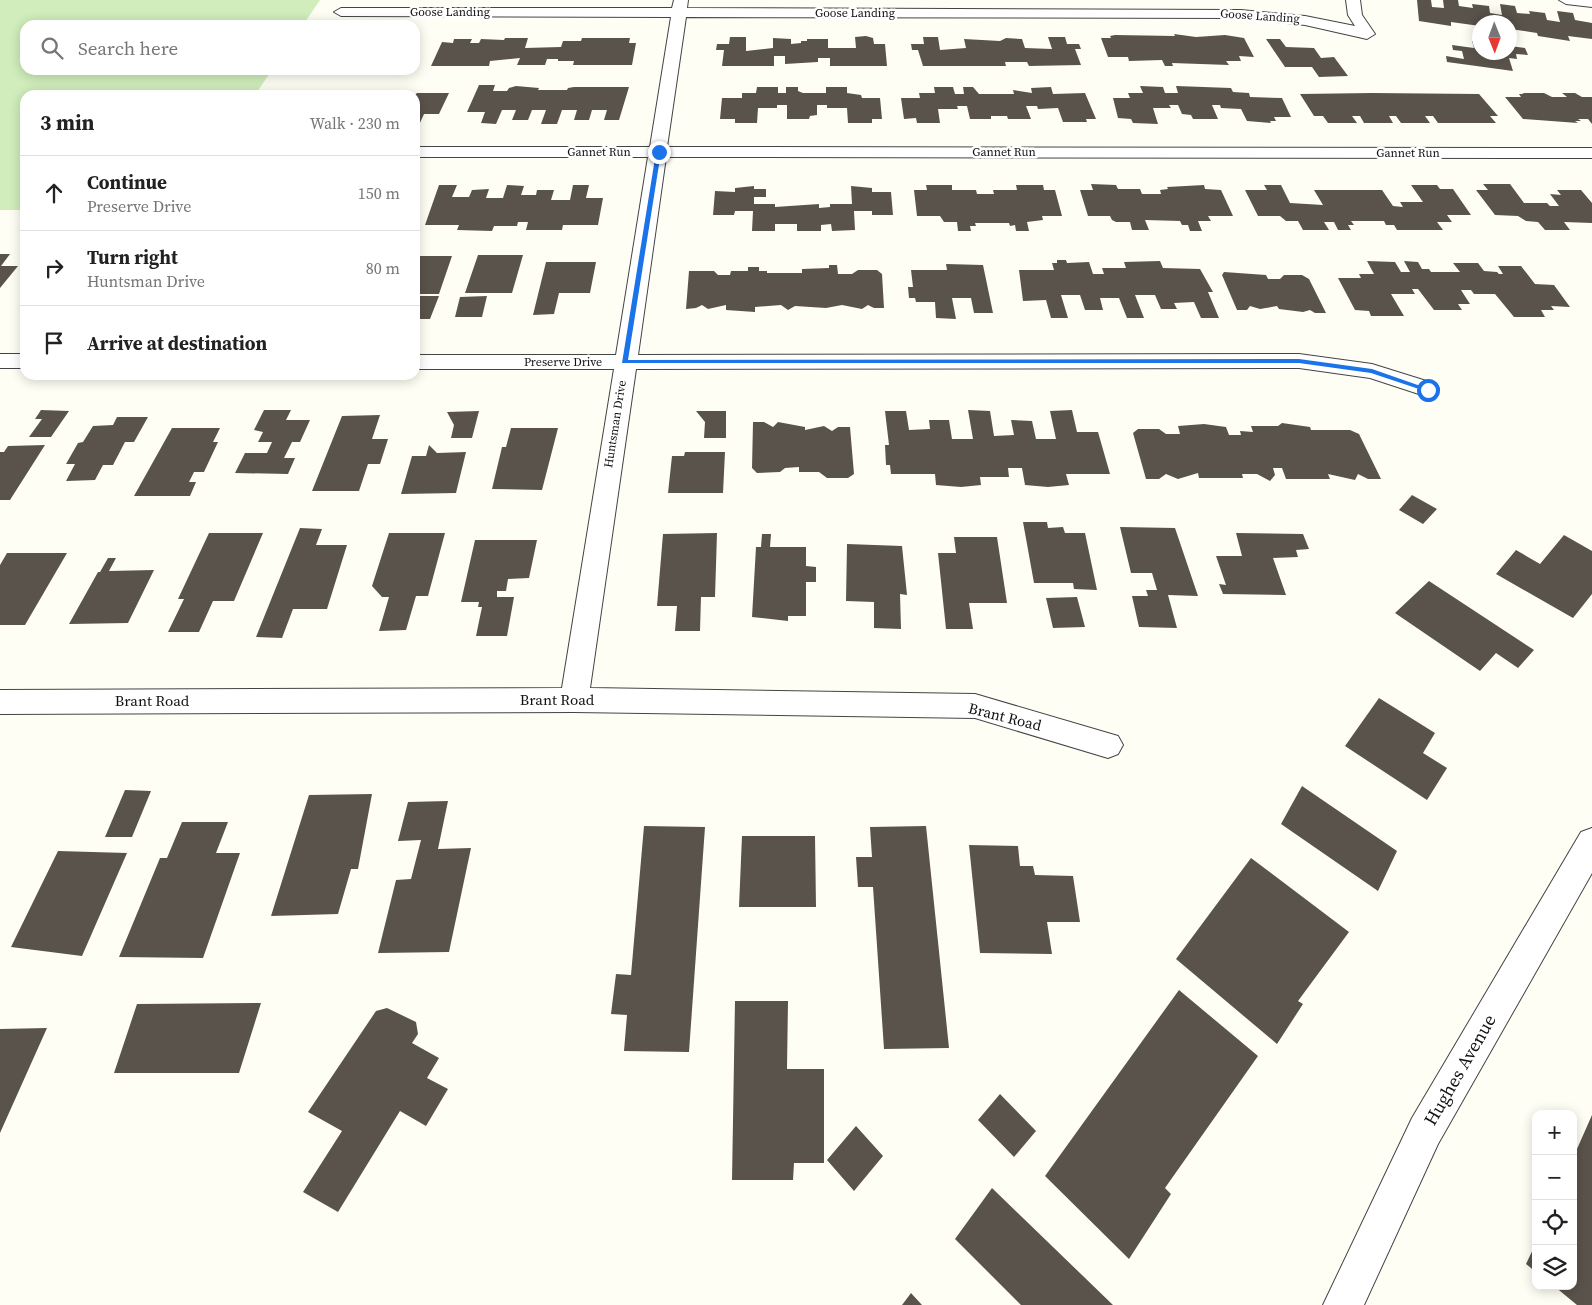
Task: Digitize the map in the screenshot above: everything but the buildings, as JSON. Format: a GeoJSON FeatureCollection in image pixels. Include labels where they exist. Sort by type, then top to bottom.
{"type":"FeatureCollection","features":[{"type":"Feature","properties":{"kind":"street","name":"Goose Landing"},"geometry":{"type":"LineString","coordinates":[[341,12],[680,6],[1241,14],[1288,16],[1324,22],[1367,34],[1355,14],[1353,0]]}},
{"type":"Feature","properties":{"kind":"street"},"geometry":{"type":"LineString","coordinates":[[1566,0],[1592,3]]}},
{"type":"Feature","properties":{"kind":"street","name":"Huntsman Drive"},"geometry":{"type":"LineString","coordinates":[[574,700],[624,362],[659,152],[680,6]]}},
{"type":"Feature","properties":{"kind":"street","name":"Gannet Run"},"geometry":{"type":"LineString","coordinates":[[420,152],[1592,153]]}},
{"type":"Feature","properties":{"kind":"street"},"geometry":{"type":"LineString","coordinates":[[0,361],[20,361]]}},
{"type":"Feature","properties":{"kind":"street","name":"Preserve Drive"},"geometry":{"type":"LineString","coordinates":[[420,362],[1299,361],[1372,371],[1428,390]]}},
{"type":"Feature","properties":{"kind":"street","name":"Brant Road"},"geometry":{"type":"LineString","coordinates":[[0,702],[574,700],[975,706],[1108,745]]}},
{"type":"Feature","properties":{"kind":"street","name":"Hughes Avenue"},"geometry":{"type":"LineString","coordinates":[[1343,1305],[1424,1131],[1592,843]]}},
{"type":"Feature","properties":{"kind":"green space"},"geometry":{"type":"Polygon","coordinates":[[[0,0],[320,0],[306,20],[20,20],[20,75],[269,75],[258,90],[20,90],[20,210],[0,210],[0,0]]]}},
{"type":"Feature","properties":{"kind":"route"},"geometry":{"type":"LineString","coordinates":[[659,152],[624,362],[1299,361],[1372,371],[1428,390]]}}]}
